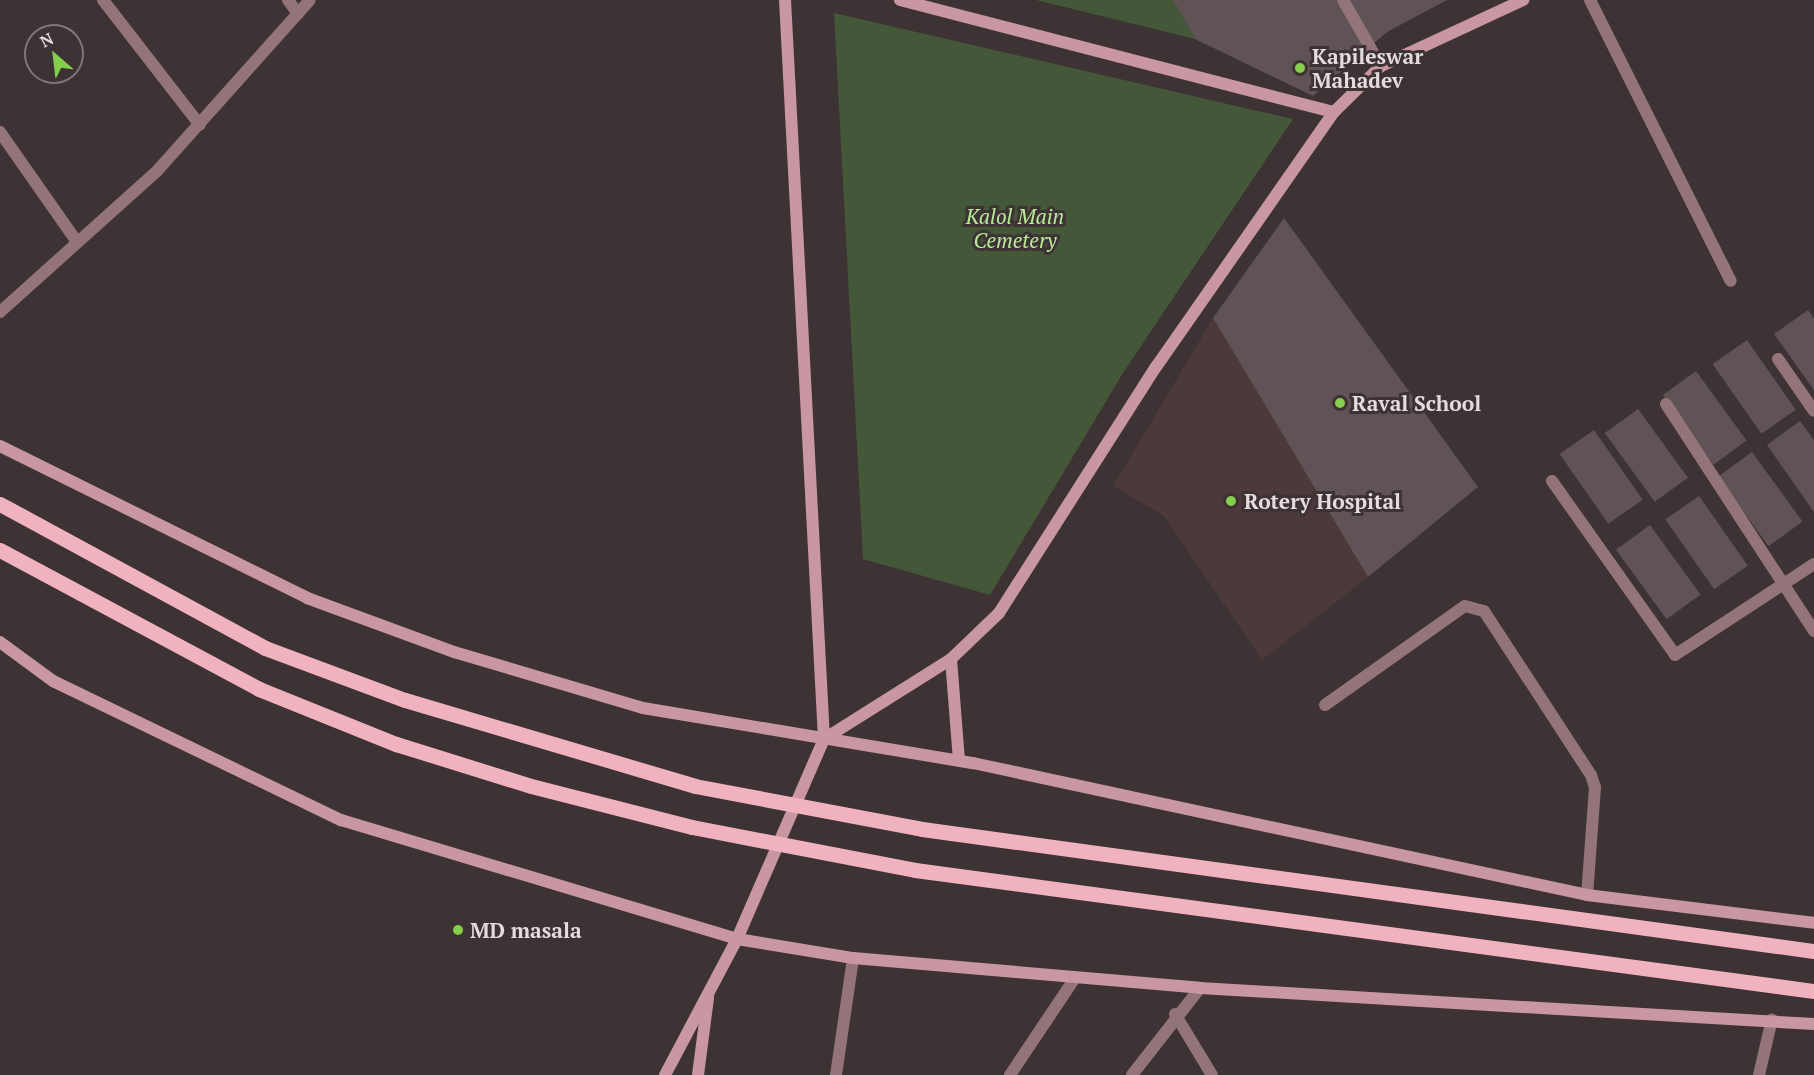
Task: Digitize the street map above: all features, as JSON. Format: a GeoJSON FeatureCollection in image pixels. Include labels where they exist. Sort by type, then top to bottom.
{"type":"FeatureCollection","features":[{"type":"Feature","properties":{"kind":"main road"},"geometry":{"type":"LineString","coordinates":[[0,504],[265,648],[405,700],[695,786],[922,828],[1814,951]]}},
{"type":"Feature","properties":{"kind":"main road"},"geometry":{"type":"LineString","coordinates":[[0,550],[259,689],[396,744],[692,827],[915,870],[1814,991]]}},
{"type":"Feature","properties":{"kind":"street"},"geometry":{"type":"LineString","coordinates":[[102,0],[200,125]]}},
{"type":"Feature","properties":{"kind":"street"},"geometry":{"type":"LineString","coordinates":[[288,0],[298,14]]}},
{"type":"Feature","properties":{"kind":"street"},"geometry":{"type":"LineString","coordinates":[[0,312],[200,125],[310,0]]}},
{"type":"Feature","properties":{"kind":"street"},"geometry":{"type":"LineString","coordinates":[[665,1075],[685,1028],[708,996],[737,939],[824,739],[785,0]]}},
{"type":"Feature","properties":{"kind":"street"},"geometry":{"type":"LineString","coordinates":[[900,0],[1334,112]]}},
{"type":"Feature","properties":{"kind":"street"},"geometry":{"type":"LineString","coordinates":[[1343,0],[1381,66]]}},
{"type":"Feature","properties":{"kind":"street"},"geometry":{"type":"LineString","coordinates":[[824,739],[951,659],[999,613],[1169,348],[1334,112],[1381,66],[1523,0]]}},
{"type":"Feature","properties":{"kind":"street"},"geometry":{"type":"LineString","coordinates":[[1590,0],[1731,280]]}},
{"type":"Feature","properties":{"kind":"street"},"geometry":{"type":"LineString","coordinates":[[0,132],[77,242]]}},
{"type":"Feature","properties":{"kind":"street"},"geometry":{"type":"LineString","coordinates":[[1778,359],[1814,411]]}},
{"type":"Feature","properties":{"kind":"street"},"geometry":{"type":"LineString","coordinates":[[1666,404],[1814,631]]}},
{"type":"Feature","properties":{"kind":"street"},"geometry":{"type":"LineString","coordinates":[[0,446],[307,598],[444,648],[643,708],[959,760],[1587,895],[1814,923]]}},
{"type":"Feature","properties":{"kind":"street"},"geometry":{"type":"LineString","coordinates":[[1552,481],[1675,655],[1814,564]]}},
{"type":"Feature","properties":{"kind":"street"},"geometry":{"type":"LineString","coordinates":[[1325,705],[1465,606],[1484,611],[1591,776],[1587,895]]}},
{"type":"Feature","properties":{"kind":"street"},"geometry":{"type":"LineString","coordinates":[[0,642],[53,681],[341,820],[737,939],[853,958],[1200,988],[1772,1019],[1814,1024]]}},
{"type":"Feature","properties":{"kind":"street"},"geometry":{"type":"LineString","coordinates":[[951,659],[959,760]]}},
{"type":"Feature","properties":{"kind":"street"},"geometry":{"type":"LineString","coordinates":[[836,1075],[853,958]]}},
{"type":"Feature","properties":{"kind":"street"},"geometry":{"type":"LineString","coordinates":[[1010,1075],[1075,978]]}},
{"type":"Feature","properties":{"kind":"street"},"geometry":{"type":"LineString","coordinates":[[1132,1075],[1175,1014],[1200,988]]}},
{"type":"Feature","properties":{"kind":"street"},"geometry":{"type":"LineString","coordinates":[[698,1075],[708,996]]}},
{"type":"Feature","properties":{"kind":"street"},"geometry":{"type":"LineString","coordinates":[[1175,1014],[1212,1075]]}},
{"type":"Feature","properties":{"kind":"street"},"geometry":{"type":"LineString","coordinates":[[1759,1075],[1772,1019]]}},
{"type":"Feature","properties":{"kind":"shaded area","name":"Rotery Hospital"},"geometry":{"type":"Polygon","coordinates":[[[1213,318],[1368,577],[1262,660],[1164,516],[1113,486],[1213,318]]]}},
{"type":"Feature","properties":{"kind":"green space"},"geometry":{"type":"Polygon","coordinates":[[[1036,0],[1173,0],[1195,39],[1036,0]]]}},
{"type":"Feature","properties":{"kind":"green space","name":"Kalol Main Cemetery"},"geometry":{"type":"Polygon","coordinates":[[[834,13],[1293,119],[1123,373],[990,595],[863,559],[834,13]]]}},
{"type":"Feature","properties":{"kind":"building","name":"Kapileswar Mahadev"},"geometry":{"type":"Polygon","coordinates":[[[1173,0],[1447,0],[1387,32],[1313,96],[1195,39],[1173,0]]]}},
{"type":"Feature","properties":{"kind":"building","name":"Raval School"},"geometry":{"type":"Polygon","coordinates":[[[1284,218],[1478,487],[1368,577],[1213,318],[1284,218]]]}},
{"type":"Feature","properties":{"kind":"building"},"geometry":{"type":"Polygon","coordinates":[[[1808,310],[1814,319],[1814,390],[1774,334],[1808,310]]]}},
{"type":"Feature","properties":{"kind":"building"},"geometry":{"type":"Polygon","coordinates":[[[1747,340],[1796,410],[1761,434],[1713,364],[1747,340]]]}},
{"type":"Feature","properties":{"kind":"building"},"geometry":{"type":"Polygon","coordinates":[[[1696,371],[1747,441],[1713,465],[1663,395],[1696,371]]]}},
{"type":"Feature","properties":{"kind":"building"},"geometry":{"type":"Polygon","coordinates":[[[1638,409],[1688,478],[1655,502],[1605,433],[1638,409]]]}},
{"type":"Feature","properties":{"kind":"building"},"geometry":{"type":"Polygon","coordinates":[[[1800,421],[1814,440],[1814,512],[1767,445],[1800,421]]]}},
{"type":"Feature","properties":{"kind":"building"},"geometry":{"type":"Polygon","coordinates":[[[1594,430],[1643,500],[1608,524],[1560,454],[1594,430]]]}},
{"type":"Feature","properties":{"kind":"building"},"geometry":{"type":"Polygon","coordinates":[[[1752,452],[1803,522],[1769,546],[1718,477],[1752,452]]]}},
{"type":"Feature","properties":{"kind":"building"},"geometry":{"type":"Polygon","coordinates":[[[1699,496],[1748,566],[1714,589],[1665,520],[1699,496]]]}},
{"type":"Feature","properties":{"kind":"building"},"geometry":{"type":"Polygon","coordinates":[[[1650,525],[1701,595],[1667,619],[1616,550],[1650,525]]]}},
{"type":"Feature","properties":{"kind":"place","name":"Kapileswar Mahadev"},"geometry":{"type":"Point","coordinates":[1300,68]}},
{"type":"Feature","properties":{"kind":"place","name":"Raval School"},"geometry":{"type":"Point","coordinates":[1340,403]}},
{"type":"Feature","properties":{"kind":"place","name":"Rotery Hospital"},"geometry":{"type":"Point","coordinates":[1231,501]}},
{"type":"Feature","properties":{"kind":"place","name":"MD masala"},"geometry":{"type":"Point","coordinates":[458,930]}}]}
